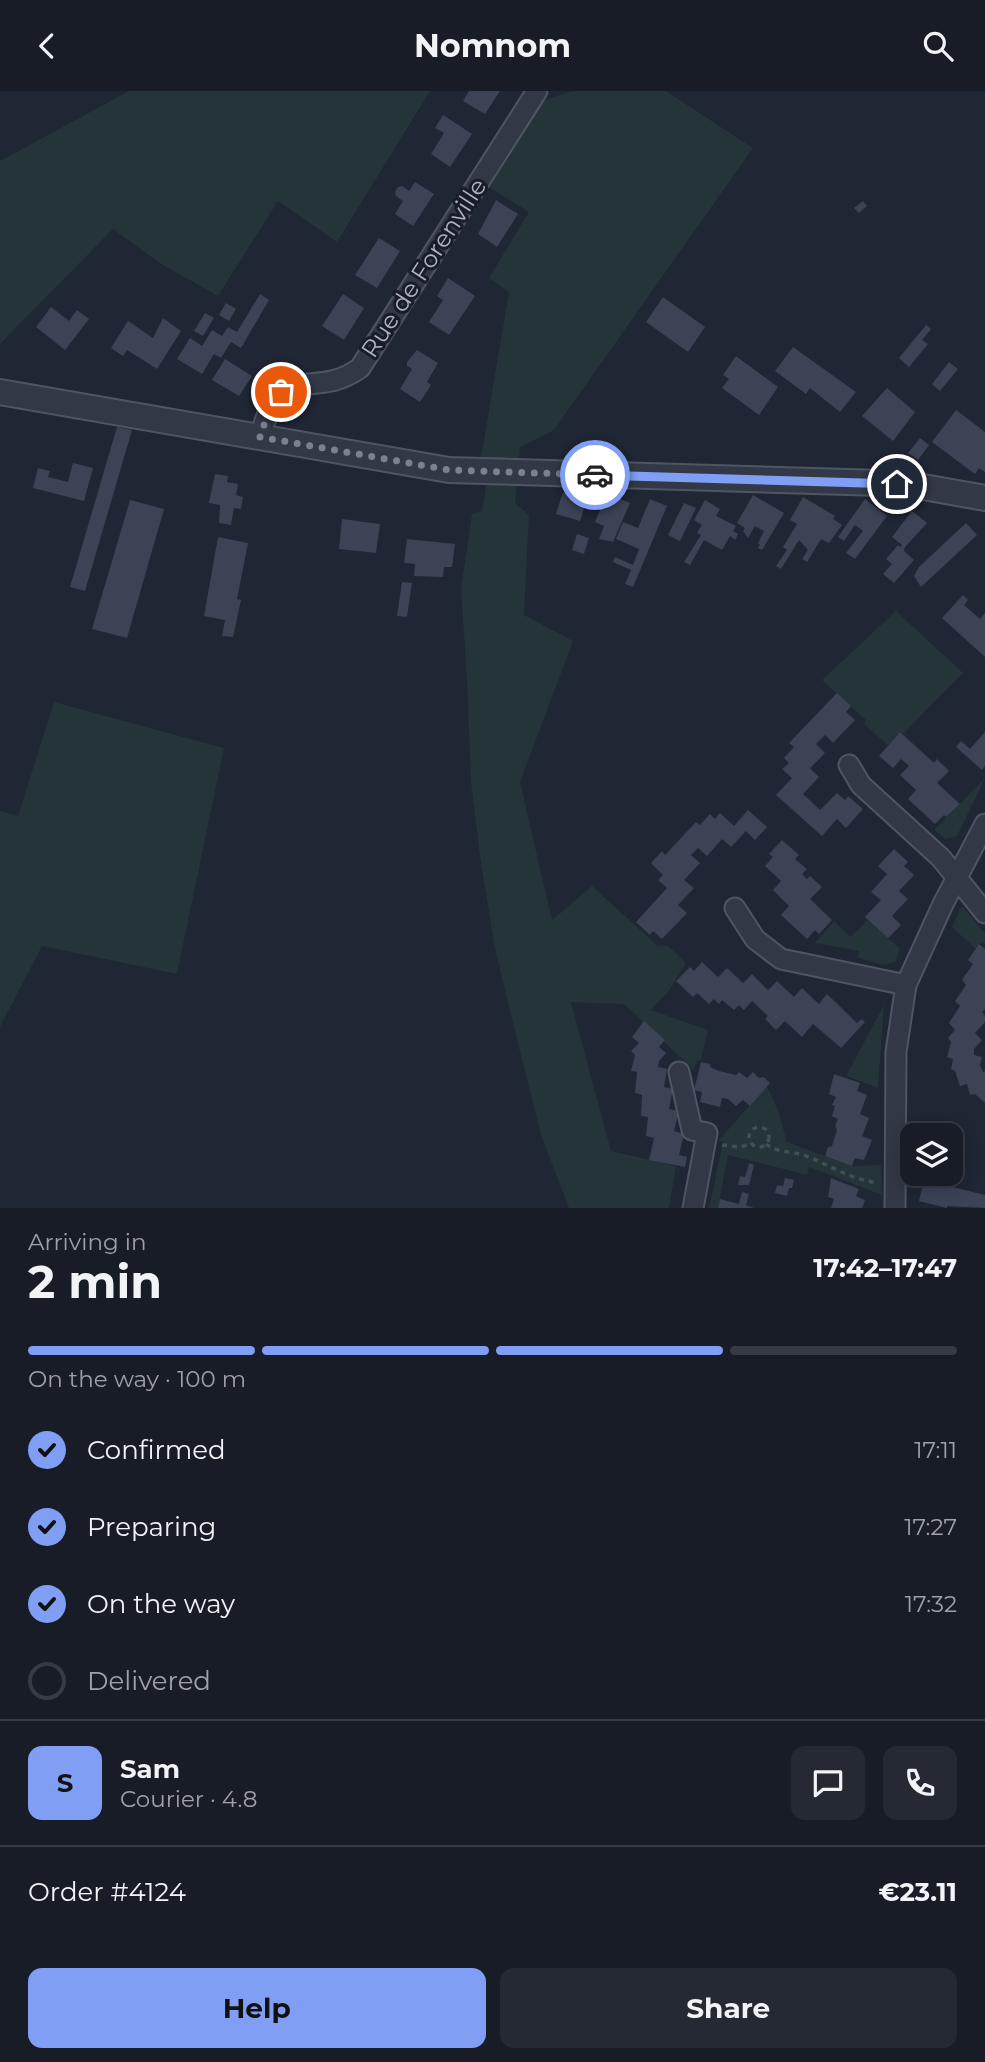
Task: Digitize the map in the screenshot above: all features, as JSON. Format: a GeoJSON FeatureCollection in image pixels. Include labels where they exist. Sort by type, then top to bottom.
{"type":"FeatureCollection","features":[{"type":"Feature","properties":{"kind":"street","name":"Rue de Forenville"},"geometry":{"type":"LineString","coordinates":[[260,437],[271,404],[281,392],[296,386],[335,380],[360,368],[537,91]]}},
{"type":"Feature","properties":{"kind":"street"},"geometry":{"type":"LineString","coordinates":[[0,392],[464,472],[881,483],[912,485],[985,498]]}},
{"type":"Feature","properties":{"kind":"street"},"geometry":{"type":"LineString","coordinates":[[849,765],[861,785],[941,858],[985,913]]}},
{"type":"Feature","properties":{"kind":"street"},"geometry":{"type":"LineString","coordinates":[[895,1206],[896,1052],[906,985],[957,876],[985,824]]}},
{"type":"Feature","properties":{"kind":"street"},"geometry":{"type":"LineString","coordinates":[[735,908],[755,939],[781,959],[906,985]]}},
{"type":"Feature","properties":{"kind":"street"},"geometry":{"type":"LineString","coordinates":[[680,1072],[692,1130],[708,1133],[693,1208]]}},
{"type":"Feature","properties":{"kind":"path"},"geometry":{"type":"LineString","coordinates":[[752,1144],[750,1135],[753,1129],[759,1127],[769,1135],[766,1145]]}},
{"type":"Feature","properties":{"kind":"path"},"geometry":{"type":"LineString","coordinates":[[706,1142],[738,1147],[766,1145],[780,1151],[801,1154],[854,1178],[885,1185],[885,1204],[895,1206]]}},
{"type":"Feature","properties":{"kind":"shaded area"},"geometry":{"type":"Polygon","coordinates":[[[129,91],[430,91],[337,242],[278,201],[218,296],[161,264],[113,229],[0,344],[0,161],[129,91]]]}},
{"type":"Feature","properties":{"kind":"shaded area"},"geometry":{"type":"Polygon","coordinates":[[[571,91],[666,91],[753,148],[554,430],[520,447],[515,503],[529,515],[524,615],[573,641],[520,782],[552,920],[592,886],[658,946],[668,946],[686,963],[669,991],[651,1010],[708,1030],[701,1060],[696,1061],[694,1070],[624,1004],[571,1002],[611,1151],[676,1166],[669,1208],[569,1208],[541,1135],[494,944],[471,782],[461,589],[472,514],[482,511],[490,462],[480,464],[509,292],[489,278],[529,212],[487,186],[542,101],[571,91]]]}},
{"type":"Feature","properties":{"kind":"shaded area"},"geometry":{"type":"Polygon","coordinates":[[[896,611],[963,673],[903,734],[900,732],[888,745],[864,724],[866,720],[822,680],[896,611]]]}},
{"type":"Feature","properties":{"kind":"shaded area"},"geometry":{"type":"Polygon","coordinates":[[[54,702],[224,748],[177,974],[42,946],[0,1027],[0,811],[18,816],[54,702]]]}},
{"type":"Feature","properties":{"kind":"shaded area"},"geometry":{"type":"Polygon","coordinates":[[[985,778],[957,836],[945,839],[934,830],[985,778]]]}},
{"type":"Feature","properties":{"kind":"shaded area"},"geometry":{"type":"Polygon","coordinates":[[[962,906],[985,933],[985,943],[979,944],[976,949],[952,927],[962,906]]]}},
{"type":"Feature","properties":{"kind":"shaded area"},"geometry":{"type":"Polygon","coordinates":[[[868,920],[900,949],[895,962],[883,965],[858,958],[859,951],[815,943],[834,921],[850,937],[868,920]]]}},
{"type":"Feature","properties":{"kind":"shaded area"},"geometry":{"type":"Polygon","coordinates":[[[884,1005],[878,1088],[846,1076],[884,1005]]]}},
{"type":"Feature","properties":{"kind":"shaded area"},"geometry":{"type":"Polygon","coordinates":[[[767,1086],[779,1113],[787,1142],[852,1166],[881,1165],[882,1195],[809,1167],[807,1175],[728,1155],[718,1208],[709,1208],[723,1142],[718,1141],[767,1086]]]}},
{"type":"Feature","properties":{"kind":"building"},"geometry":{"type":"Polygon","coordinates":[[[469,91],[500,91],[485,114],[463,101],[469,91]]]}},
{"type":"Feature","properties":{"kind":"building"},"geometry":{"type":"Polygon","coordinates":[[[443,115],[472,134],[450,167],[431,154],[444,133],[435,128],[443,115]]]}},
{"type":"Feature","properties":{"kind":"building"},"geometry":{"type":"Polygon","coordinates":[[[415,182],[434,194],[413,226],[395,214],[403,201],[395,192],[402,186],[409,191],[415,182]]]}},
{"type":"Feature","properties":{"kind":"building"},"geometry":{"type":"Polygon","coordinates":[[[496,200],[518,214],[497,247],[478,234],[496,200]]]}},
{"type":"Feature","properties":{"kind":"building"},"geometry":{"type":"Polygon","coordinates":[[[863,201],[867,206],[859,213],[854,208],[863,201]]]}},
{"type":"Feature","properties":{"kind":"building"},"geometry":{"type":"Polygon","coordinates":[[[379,238],[400,251],[377,288],[355,275],[379,238]]]}},
{"type":"Feature","properties":{"kind":"building"},"geometry":{"type":"Polygon","coordinates":[[[448,278],[475,296],[449,335],[429,322],[443,300],[437,296],[448,278]]]}},
{"type":"Feature","properties":{"kind":"building"},"geometry":{"type":"Polygon","coordinates":[[[260,294],[269,300],[241,348],[231,342],[221,358],[214,354],[202,374],[177,359],[190,338],[202,346],[212,330],[222,336],[228,327],[237,332],[260,294]]]}},
{"type":"Feature","properties":{"kind":"building"},"geometry":{"type":"Polygon","coordinates":[[[343,294],[364,308],[344,340],[322,326],[343,294]]]}},
{"type":"Feature","properties":{"kind":"building"},"geometry":{"type":"Polygon","coordinates":[[[663,297],[705,327],[688,352],[646,322],[663,297]]]}},
{"type":"Feature","properties":{"kind":"building"},"geometry":{"type":"Polygon","coordinates":[[[226,303],[236,309],[229,321],[219,315],[226,303]]]}},
{"type":"Feature","properties":{"kind":"building"},"geometry":{"type":"Polygon","coordinates":[[[51,307],[69,321],[77,310],[89,319],[65,350],[36,327],[51,307]]]}},
{"type":"Feature","properties":{"kind":"building"},"geometry":{"type":"Polygon","coordinates":[[[205,313],[214,318],[203,336],[194,331],[205,313]]]}},
{"type":"Feature","properties":{"kind":"building"},"geometry":{"type":"Polygon","coordinates":[[[163,318],[181,331],[157,369],[127,350],[123,356],[111,348],[128,321],[153,338],[163,318]]]}},
{"type":"Feature","properties":{"kind":"building"},"geometry":{"type":"Polygon","coordinates":[[[926,325],[931,329],[922,340],[928,344],[909,367],[899,358],[926,325]]]}},
{"type":"Feature","properties":{"kind":"building"},"geometry":{"type":"Polygon","coordinates":[[[793,347],[856,392],[840,412],[810,388],[806,394],[775,371],[793,347]]]}},
{"type":"Feature","properties":{"kind":"building"},"geometry":{"type":"Polygon","coordinates":[[[417,350],[438,363],[427,382],[431,385],[420,402],[400,389],[412,369],[407,366],[407,362],[417,350]]]}},
{"type":"Feature","properties":{"kind":"building"},"geometry":{"type":"Polygon","coordinates":[[[736,356],[778,387],[759,415],[722,388],[729,379],[723,375],[736,356]]]}},
{"type":"Feature","properties":{"kind":"building"},"geometry":{"type":"Polygon","coordinates":[[[225,359],[252,376],[239,396],[212,380],[225,359]]]}},
{"type":"Feature","properties":{"kind":"building"},"geometry":{"type":"Polygon","coordinates":[[[949,362],[958,369],[940,391],[932,384],[949,362]]]}},
{"type":"Feature","properties":{"kind":"building"},"geometry":{"type":"Polygon","coordinates":[[[887,388],[915,412],[893,441],[862,416],[887,388]]]}},
{"type":"Feature","properties":{"kind":"building"},"geometry":{"type":"Polygon","coordinates":[[[956,410],[985,432],[985,472],[979,468],[975,474],[932,442],[956,410]]]}},
{"type":"Feature","properties":{"kind":"building"},"geometry":{"type":"Polygon","coordinates":[[[117,427],[132,430],[85,591],[70,587],[117,427]]]}},
{"type":"Feature","properties":{"kind":"building"},"geometry":{"type":"Polygon","coordinates":[[[920,438],[929,445],[918,460],[908,453],[920,438]]]}},
{"type":"Feature","properties":{"kind":"building"},"geometry":{"type":"Polygon","coordinates":[[[73,463],[93,468],[84,501],[33,488],[38,468],[50,471],[48,477],[68,482],[73,463]]]}},
{"type":"Feature","properties":{"kind":"building"},"geometry":{"type":"Polygon","coordinates":[[[215,474],[228,476],[227,482],[238,484],[236,495],[243,497],[241,509],[234,508],[231,525],[219,523],[220,505],[209,503],[215,474]]]}},
{"type":"Feature","properties":{"kind":"building"},"geometry":{"type":"Polygon","coordinates":[[[563,492],[587,499],[580,521],[556,514],[563,492]]]}},
{"type":"Feature","properties":{"kind":"building"},"geometry":{"type":"Polygon","coordinates":[[[607,493],[630,503],[613,542],[599,539],[604,526],[595,522],[607,493]]]}},
{"type":"Feature","properties":{"kind":"building"},"geometry":{"type":"Polygon","coordinates":[[[753,495],[784,513],[762,550],[758,548],[758,543],[764,531],[755,526],[748,538],[743,531],[745,528],[737,523],[753,495]]]}},
{"type":"Feature","properties":{"kind":"building"},"geometry":{"type":"Polygon","coordinates":[[[803,497],[835,516],[833,519],[842,525],[829,543],[821,539],[807,562],[802,559],[808,550],[799,540],[781,569],[776,566],[787,550],[783,547],[797,524],[790,520],[803,497]]]}},
{"type":"Feature","properties":{"kind":"building"},"geometry":{"type":"Polygon","coordinates":[[[650,499],[667,506],[633,587],[625,584],[631,570],[613,562],[615,557],[633,565],[639,549],[616,539],[623,522],[638,528],[650,499]]]}},
{"type":"Feature","properties":{"kind":"building"},"geometry":{"type":"Polygon","coordinates":[[[865,499],[887,516],[855,559],[846,553],[863,531],[855,525],[844,541],[838,537],[865,499]]]}},
{"type":"Feature","properties":{"kind":"building"},"geometry":{"type":"Polygon","coordinates":[[[130,500],[164,509],[127,638],[92,629],[130,500]]]}},
{"type":"Feature","properties":{"kind":"building"},"geometry":{"type":"Polygon","coordinates":[[[705,500],[720,509],[716,516],[736,526],[733,531],[738,534],[735,540],[730,536],[722,550],[704,540],[690,565],[684,562],[701,535],[697,533],[702,525],[694,520],[705,500]]]}},
{"type":"Feature","properties":{"kind":"building"},"geometry":{"type":"Polygon","coordinates":[[[684,503],[696,508],[680,541],[668,535],[684,503]]]}},
{"type":"Feature","properties":{"kind":"building"},"geometry":{"type":"Polygon","coordinates":[[[912,511],[927,523],[905,547],[904,551],[914,560],[894,583],[883,574],[892,564],[886,559],[898,545],[902,545],[892,537],[912,511]]]}},
{"type":"Feature","properties":{"kind":"building"},"geometry":{"type":"Polygon","coordinates":[[[342,519],[380,524],[376,553],[339,549],[342,519]]]}},
{"type":"Feature","properties":{"kind":"building"},"geometry":{"type":"Polygon","coordinates":[[[966,523],[977,535],[921,587],[914,576],[919,567],[966,523]]]}},
{"type":"Feature","properties":{"kind":"building"},"geometry":{"type":"Polygon","coordinates":[[[577,534],[589,538],[584,554],[572,550],[577,534]]]}},
{"type":"Feature","properties":{"kind":"building"},"geometry":{"type":"Polygon","coordinates":[[[218,537],[248,543],[233,637],[222,636],[225,620],[204,616],[218,537]]]}},
{"type":"Feature","properties":{"kind":"building"},"geometry":{"type":"Polygon","coordinates":[[[407,539],[455,544],[452,567],[444,567],[443,577],[414,576],[415,564],[404,563],[407,539]]]}},
{"type":"Feature","properties":{"kind":"building"},"geometry":{"type":"Polygon","coordinates":[[[402,582],[412,583],[407,617],[397,616],[402,582]]]}},
{"type":"Feature","properties":{"kind":"building"},"geometry":{"type":"Polygon","coordinates":[[[963,595],[968,600],[964,605],[980,619],[985,613],[985,657],[942,618],[963,595]]]}},
{"type":"Feature","properties":{"kind":"building"},"geometry":{"type":"Polygon","coordinates":[[[837,693],[851,706],[846,712],[855,720],[833,743],[825,735],[816,744],[825,753],[810,768],[819,777],[803,794],[820,810],[837,793],[845,800],[848,796],[863,809],[846,828],[837,819],[822,836],[776,795],[792,778],[782,769],[789,763],[784,758],[794,747],[789,743],[837,693]]]}},
{"type":"Feature","properties":{"kind":"building"},"geometry":{"type":"Polygon","coordinates":[[[900,732],[934,763],[937,759],[949,771],[937,783],[960,804],[935,824],[908,799],[916,790],[900,775],[909,766],[901,759],[893,768],[879,756],[900,732]]]}},
{"type":"Feature","properties":{"kind":"building"},"geometry":{"type":"Polygon","coordinates":[[[985,732],[985,766],[982,770],[956,747],[961,741],[970,749],[985,732]]]}},
{"type":"Feature","properties":{"kind":"building"},"geometry":{"type":"Polygon","coordinates":[[[748,810],[767,827],[755,840],[746,831],[731,847],[722,839],[707,856],[698,848],[691,855],[700,863],[684,880],[694,888],[678,905],[687,913],[662,939],[653,931],[650,935],[636,922],[667,888],[658,880],[663,875],[651,863],[662,851],[665,855],[696,822],[700,825],[710,814],[715,819],[720,813],[734,826],[748,810]]]}},
{"type":"Feature","properties":{"kind":"building"},"geometry":{"type":"Polygon","coordinates":[[[782,840],[799,855],[795,859],[807,869],[802,874],[807,879],[810,876],[822,887],[810,899],[832,920],[819,934],[815,930],[807,939],[781,915],[789,906],[773,890],[781,881],[765,866],[773,857],[769,854],[782,840]]]}},
{"type":"Feature","properties":{"kind":"building"},"geometry":{"type":"Polygon","coordinates":[[[894,849],[908,862],[904,866],[914,875],[899,891],[908,899],[892,916],[901,925],[888,938],[865,917],[881,900],[871,892],[887,874],[878,866],[894,849]]]}},
{"type":"Feature","properties":{"kind":"building"},"geometry":{"type":"Polygon","coordinates":[[[979,944],[985,949],[985,1009],[982,1012],[985,1022],[975,1033],[982,1040],[974,1049],[974,1055],[982,1057],[980,1065],[983,1072],[985,1071],[985,1103],[975,1094],[970,1095],[967,1084],[960,1086],[955,1071],[951,1069],[953,1059],[947,1057],[951,1042],[948,1038],[955,1030],[949,1023],[960,1006],[955,1001],[966,985],[962,980],[973,964],[968,960],[979,944]]]}},
{"type":"Feature","properties":{"kind":"building"},"geometry":{"type":"Polygon","coordinates":[[[702,962],[718,977],[727,968],[743,983],[752,974],[768,990],[777,981],[794,997],[802,988],[819,1004],[827,994],[857,1023],[862,1019],[865,1022],[841,1048],[813,1024],[802,1037],[785,1021],[776,1030],[765,1019],[768,1016],[752,1001],[744,1010],[739,1005],[734,1010],[722,1000],[719,1004],[714,999],[709,1004],[697,993],[693,997],[676,981],[690,967],[694,971],[702,962]]]}},
{"type":"Feature","properties":{"kind":"building"},"geometry":{"type":"Polygon","coordinates":[[[644,1021],[665,1040],[659,1047],[666,1053],[659,1061],[658,1067],[667,1069],[664,1087],[673,1089],[669,1109],[679,1111],[674,1131],[684,1134],[679,1155],[687,1157],[685,1167],[649,1160],[654,1138],[646,1136],[648,1117],[641,1116],[642,1095],[635,1093],[637,1072],[631,1071],[635,1055],[631,1051],[639,1043],[632,1037],[644,1021]]]}},
{"type":"Feature","properties":{"kind":"building"},"geometry":{"type":"Polygon","coordinates":[[[701,1062],[710,1064],[710,1067],[719,1071],[736,1075],[739,1072],[747,1078],[753,1072],[770,1083],[750,1106],[743,1100],[736,1106],[728,1099],[722,1098],[720,1107],[700,1102],[702,1092],[694,1090],[701,1062]]]}},
{"type":"Feature","properties":{"kind":"building"},"geometry":{"type":"Polygon","coordinates":[[[834,1074],[860,1083],[857,1091],[867,1095],[860,1114],[869,1118],[862,1136],[872,1140],[864,1160],[855,1158],[852,1166],[825,1156],[828,1147],[832,1146],[837,1130],[835,1126],[838,1119],[832,1116],[835,1106],[832,1105],[836,1097],[829,1094],[834,1074]]]}},
{"type":"Feature","properties":{"kind":"building"},"geometry":{"type":"Polygon","coordinates":[[[749,1163],[754,1165],[749,1185],[738,1185],[740,1176],[745,1177],[749,1163]]]}},
{"type":"Feature","properties":{"kind":"building"},"geometry":{"type":"Polygon","coordinates":[[[785,1178],[794,1180],[787,1196],[775,1193],[777,1185],[783,1186],[785,1178]]]}},
{"type":"Feature","properties":{"kind":"building"},"geometry":{"type":"Polygon","coordinates":[[[831,1178],[859,1189],[856,1196],[865,1200],[862,1208],[831,1208],[834,1199],[828,1197],[831,1178]]]}},
{"type":"Feature","properties":{"kind":"building"},"geometry":{"type":"Polygon","coordinates":[[[923,1186],[948,1186],[985,1195],[985,1208],[947,1208],[919,1201],[923,1186]]]}},
{"type":"Feature","properties":{"kind":"building"},"geometry":{"type":"Polygon","coordinates":[[[742,1192],[749,1194],[746,1205],[754,1208],[718,1208],[720,1199],[739,1204],[742,1192]]]}},
{"type":"Feature","properties":{"kind":"way so far"},"geometry":{"type":"LineString","coordinates":[[281,392],[271,404],[260,437],[464,472],[595,475]]}},
{"type":"Feature","properties":{"kind":"route"},"geometry":{"type":"LineString","coordinates":[[595,475],[897,484]]}}]}
